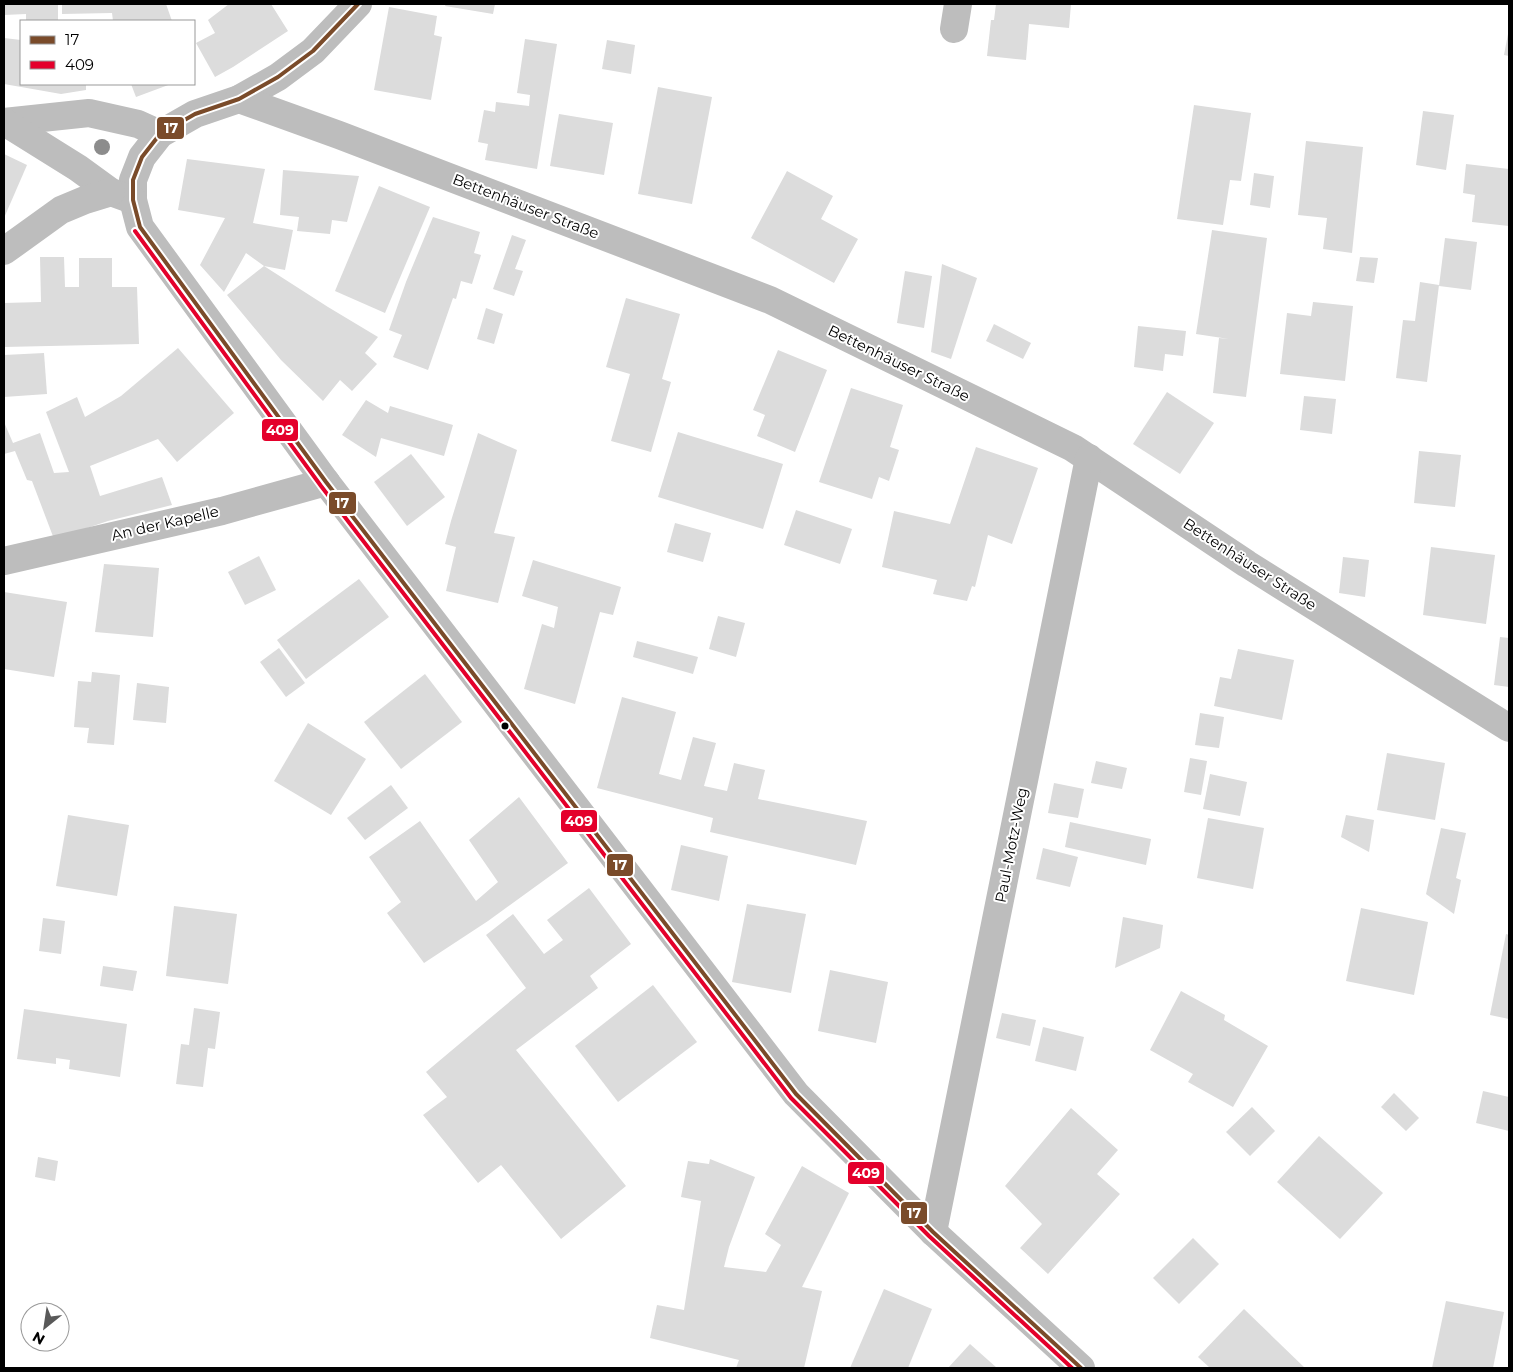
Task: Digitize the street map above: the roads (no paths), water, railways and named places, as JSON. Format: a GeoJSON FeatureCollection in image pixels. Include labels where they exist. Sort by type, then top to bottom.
{"type":"FeatureCollection","features":[{"type":"Feature","properties":{"kind":"street"},"geometry":{"type":"LineString","coordinates":[[4,251],[61,210],[85,200],[122,196],[133,180],[142,157],[160,134],[195,114],[239,99],[278,77],[313,51],[358,4]]}},
{"type":"Feature","properties":{"kind":"street","name":"Bettenhäuser Straße"},"geometry":{"type":"LineString","coordinates":[[239,99],[339,134],[770,300],[1073,448],[1255,569],[1509,728]]}},
{"type":"Feature","properties":{"kind":"street"},"geometry":{"type":"LineString","coordinates":[[5,123],[89,112],[138,124],[160,134]]}},
{"type":"Feature","properties":{"kind":"street"},"geometry":{"type":"LineString","coordinates":[[5,123],[122,196],[140,227],[326,482],[796,1094],[933,1232],[1081,1368]]}},
{"type":"Feature","properties":{"kind":"street","name":"Paul-Motz-Weg"},"geometry":{"type":"LineString","coordinates":[[933,1232],[1089,458]]}},
{"type":"Feature","properties":{"kind":"street","name":"An der Kapelle"},"geometry":{"type":"LineString","coordinates":[[4,560],[222,511],[326,482]]}}]}
